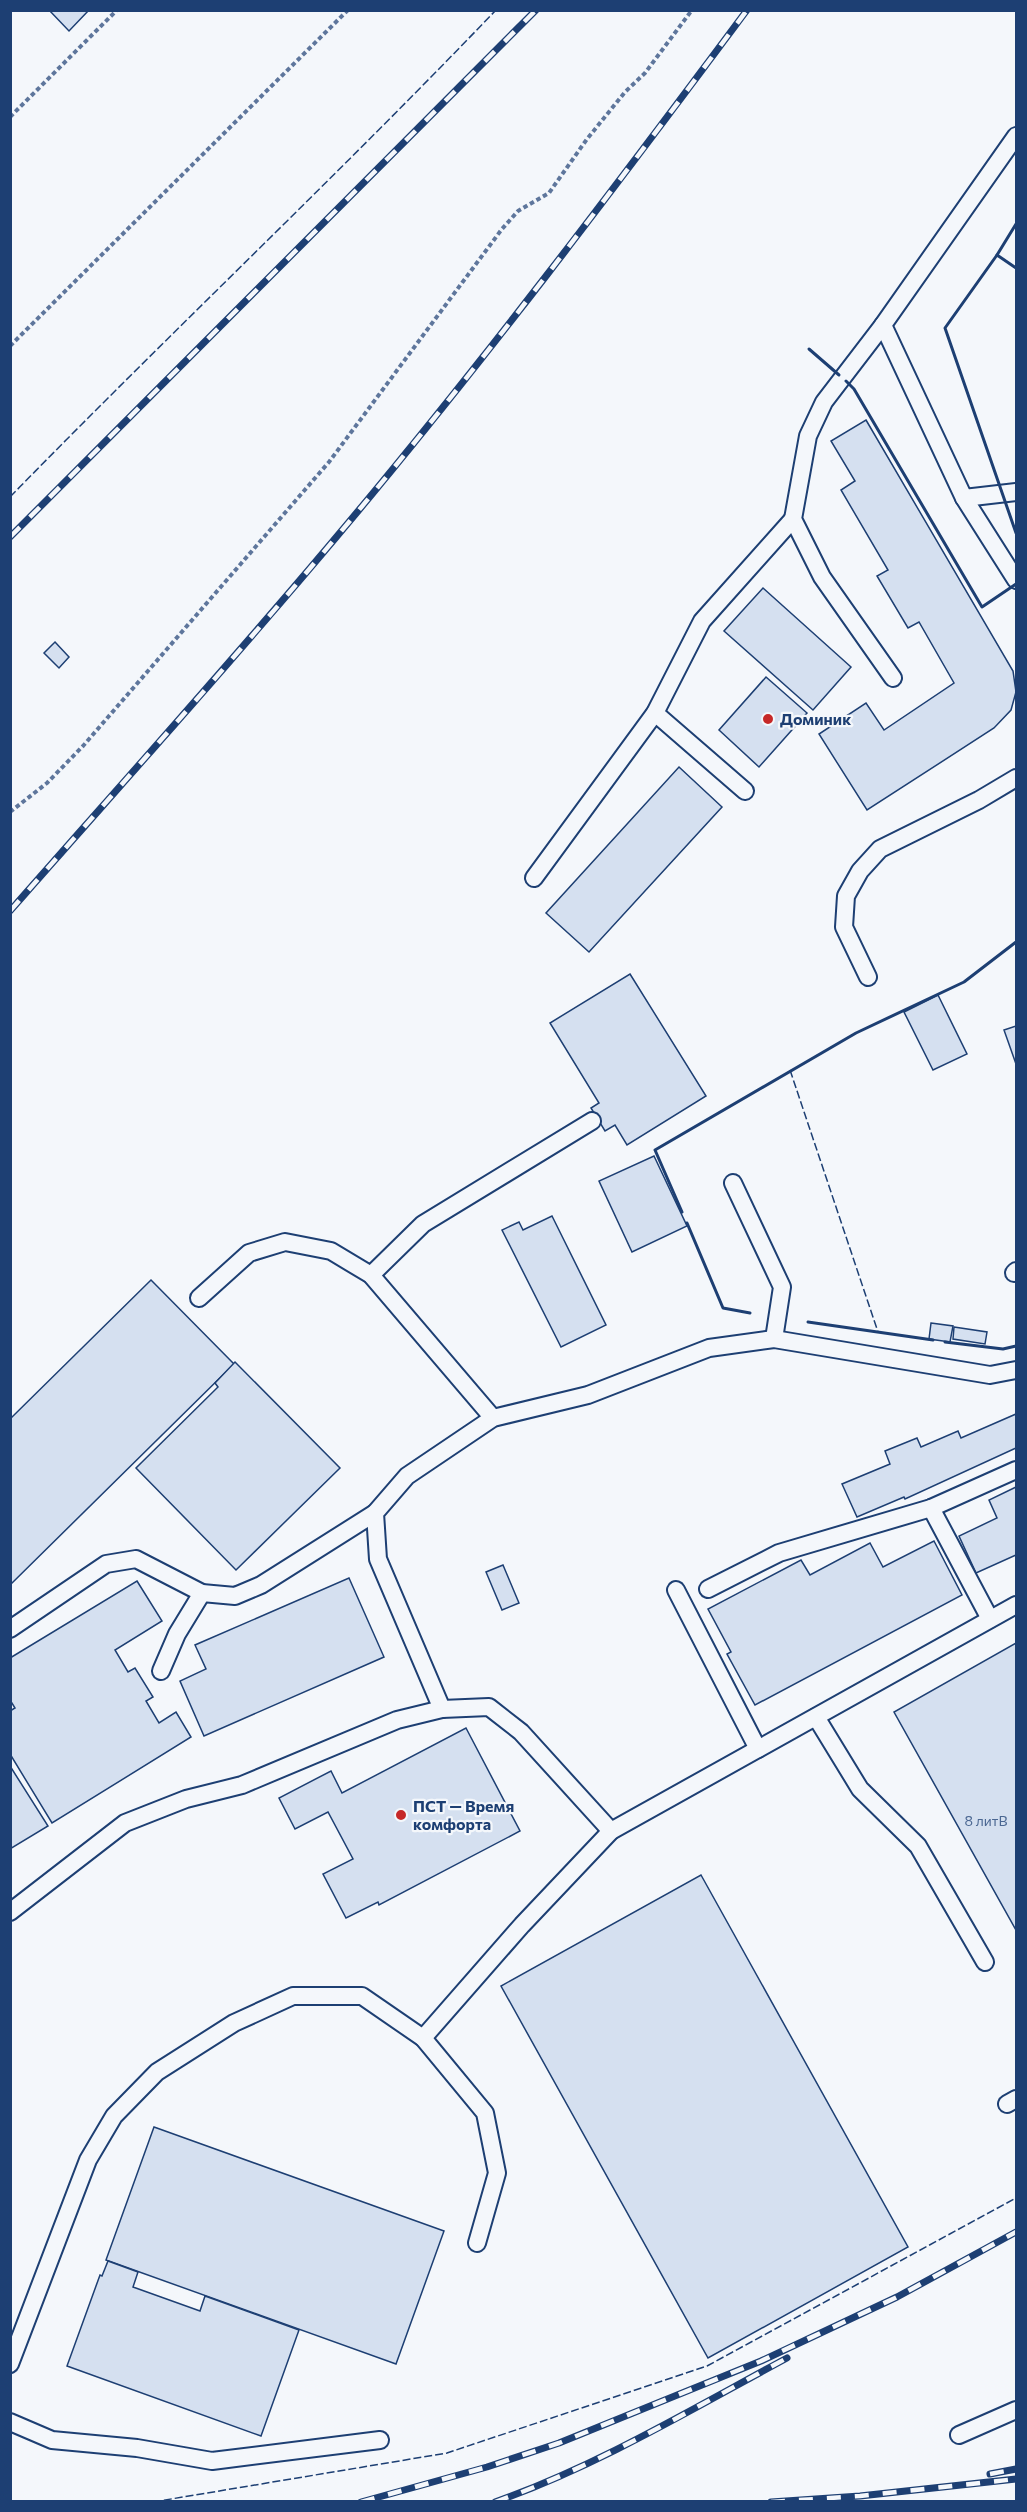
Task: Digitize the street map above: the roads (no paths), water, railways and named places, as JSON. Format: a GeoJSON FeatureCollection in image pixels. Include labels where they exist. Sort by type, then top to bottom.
{"type":"FeatureCollection","features":[{"type":"Feature","properties":{"kind":"lane"},"geometry":{"type":"LineString","coordinates":[[534,878],[655,713],[702,621],[793,519],[808,436],[824,402],[883,325],[1017,136]]}},
{"type":"Feature","properties":{"kind":"lane"},"geometry":{"type":"LineString","coordinates":[[883,325],[964,498],[1017,580]]}},
{"type":"Feature","properties":{"kind":"lane"},"geometry":{"type":"LineString","coordinates":[[964,498],[1017,492]]}},
{"type":"Feature","properties":{"kind":"lane"},"geometry":{"type":"LineString","coordinates":[[793,519],[822,577],[893,678]]}},
{"type":"Feature","properties":{"kind":"lane"},"geometry":{"type":"LineString","coordinates":[[655,713],[745,791]]}},
{"type":"Feature","properties":{"kind":"lane"},"geometry":{"type":"LineString","coordinates":[[868,977],[844,927],[846,896],[860,871],[880,849],[979,800],[1017,778]]}},
{"type":"Feature","properties":{"kind":"lane"},"geometry":{"type":"LineString","coordinates":[[371,1275],[423,1224],[592,1121]]}},
{"type":"Feature","properties":{"kind":"lane"},"geometry":{"type":"LineString","coordinates":[[733,1183],[782,1287],[774,1340]]}},
{"type":"Feature","properties":{"kind":"lane"},"geometry":{"type":"LineString","coordinates":[[199,1298],[249,1253],[285,1242],[331,1251],[371,1275],[493,1418]]}},
{"type":"Feature","properties":{"kind":"lane"},"geometry":{"type":"LineString","coordinates":[[10,1629],[106,1564],[136,1559],[202,1593],[235,1596],[261,1585],[375,1513],[407,1476],[493,1418],[588,1395],[709,1348],[774,1340],[990,1375],[1017,1370]]}},
{"type":"Feature","properties":{"kind":"lane"},"geometry":{"type":"LineString","coordinates":[[708,1589],[779,1553],[931,1508],[1017,1470]]}},
{"type":"Feature","properties":{"kind":"lane"},"geometry":{"type":"LineString","coordinates":[[931,1508],[990,1619]]}},
{"type":"Feature","properties":{"kind":"lane"},"geometry":{"type":"LineString","coordinates":[[375,1513],[378,1559],[442,1709]]}},
{"type":"Feature","properties":{"kind":"lane"},"geometry":{"type":"LineString","coordinates":[[676,1590],[758,1749]]}},
{"type":"Feature","properties":{"kind":"lane"},"geometry":{"type":"LineString","coordinates":[[161,1671],[177,1634],[202,1593]]}},
{"type":"Feature","properties":{"kind":"lane"},"geometry":{"type":"LineString","coordinates":[[423,2038],[522,1925],[611,1831],[1017,1605]]}},
{"type":"Feature","properties":{"kind":"lane"},"geometry":{"type":"LineString","coordinates":[[10,1912],[125,1823],[186,1799],[242,1785],[397,1720],[442,1709],[489,1707],[521,1732],[611,1831]]}},
{"type":"Feature","properties":{"kind":"lane"},"geometry":{"type":"LineString","coordinates":[[816,1717],[860,1789],[918,1846],[985,1962]]}},
{"type":"Feature","properties":{"kind":"lane"},"geometry":{"type":"LineString","coordinates":[[10,2364],[88,2160],[114,2116],[157,2072],[234,2023],[293,1996],[362,1996],[423,2038],[486,2113],[497,2173],[477,2243]]}},
{"type":"Feature","properties":{"kind":"lane"},"geometry":{"type":"LineString","coordinates":[[959,2435],[1017,2410]]}},
{"type":"Feature","properties":{"kind":"lane"},"geometry":{"type":"LineString","coordinates":[[10,2422],[52,2440],[137,2448],[212,2461],[380,2440]]}},
{"type":"Feature","properties":{"kind":"railway"},"geometry":{"type":"LineString","coordinates":[[10,537],[536,10]]}},
{"type":"Feature","properties":{"kind":"railway"},"geometry":{"type":"LineString","coordinates":[[10,911],[253,634],[387,476],[544,278],[747,10]]}},
{"type":"Feature","properties":{"kind":"railway"},"geometry":{"type":"LineString","coordinates":[[361,2502],[487,2467],[559,2443],[761,2361],[897,2297],[1016,2232]]}},
{"type":"Feature","properties":{"kind":"railway"},"geometry":{"type":"LineString","coordinates":[[495,2502],[533,2488],[607,2454],[787,2358]]}},
{"type":"Feature","properties":{"kind":"railway"},"geometry":{"type":"LineString","coordinates":[[990,2474],[1016,2469]]}},
{"type":"Feature","properties":{"kind":"railway"},"geometry":{"type":"LineString","coordinates":[[771,2502],[860,2496],[1016,2479]]}},
{"type":"Feature","properties":{"kind":"place","name":"Доминик"},"geometry":{"type":"Point","coordinates":[768,719]}},
{"type":"Feature","properties":{"kind":"place","name":"ПСТ — Время комфорта"},"geometry":{"type":"Point","coordinates":[401,1815]}}]}
